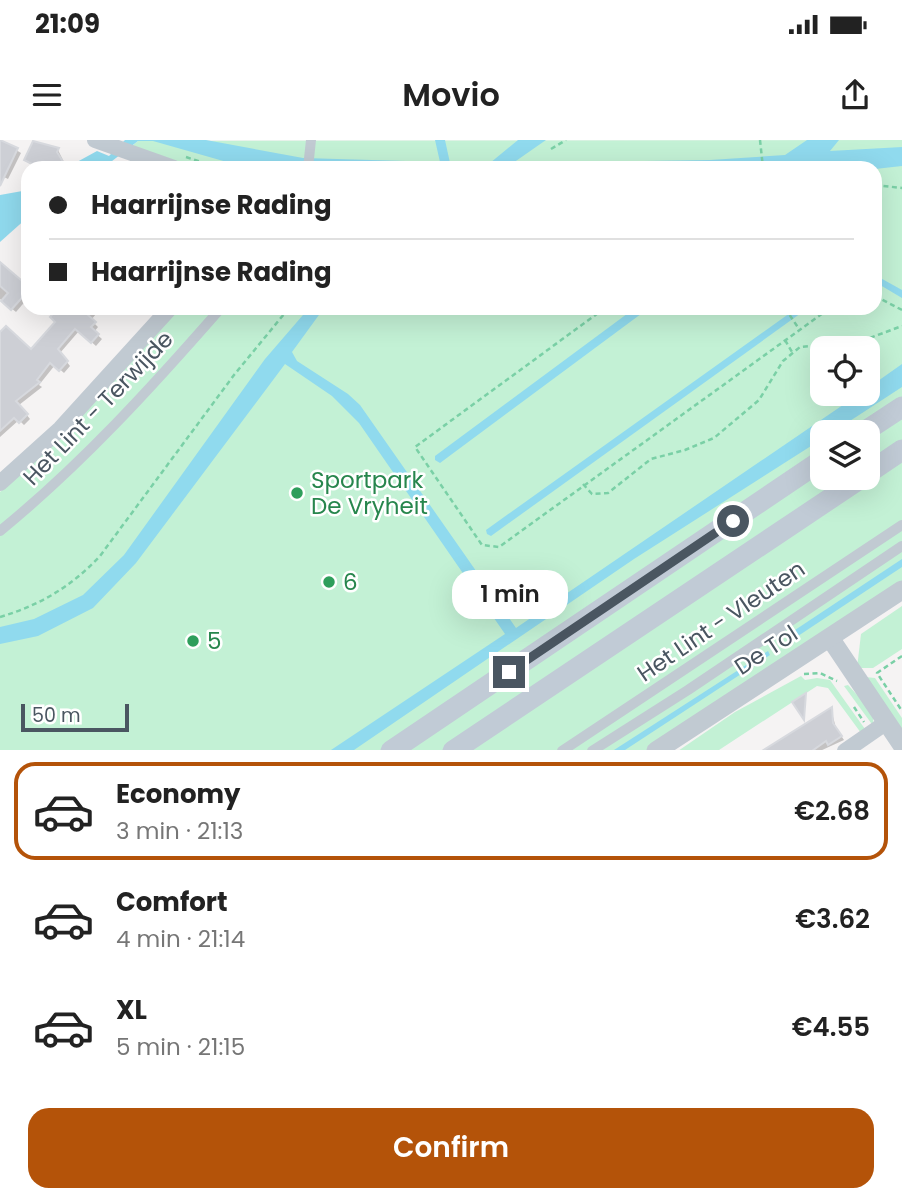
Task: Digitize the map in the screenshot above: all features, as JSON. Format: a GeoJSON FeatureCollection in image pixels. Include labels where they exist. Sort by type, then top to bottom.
{"type":"FeatureCollection","features":[{"type":"Feature","properties":{"kind":"main road"},"geometry":{"type":"LineString","coordinates":[[880,421],[902,407]]}},
{"type":"Feature","properties":{"kind":"main road"},"geometry":{"type":"LineString","coordinates":[[880,465],[902,450]]}},
{"type":"Feature","properties":{"kind":"main road"},"geometry":{"type":"LineString","coordinates":[[392,750],[810,468]]}},
{"type":"Feature","properties":{"kind":"main road"},"geometry":{"type":"LineString","coordinates":[[454,750],[843,490]]}},
{"type":"Feature","properties":{"kind":"street"},"geometry":{"type":"LineString","coordinates":[[95,140],[154,161]]}},
{"type":"Feature","properties":{"kind":"street"},"geometry":{"type":"LineString","coordinates":[[310,161],[311,140]]}},
{"type":"Feature","properties":{"kind":"street"},"geometry":{"type":"LineString","coordinates":[[0,483],[60,429],[164,315]]}},
{"type":"Feature","properties":{"kind":"street","name":"Het Lint - Terwijde"},"geometry":{"type":"LineString","coordinates":[[0,531],[36,502],[150,391],[215,315]]}},
{"type":"Feature","properties":{"kind":"street","name":"Het Lint - Vleuten"},"geometry":{"type":"LineString","coordinates":[[564,750],[902,525]]}},
{"type":"Feature","properties":{"kind":"street","name":"Het Lint - Vleuten"},"geometry":{"type":"LineString","coordinates":[[592,750],[775,632],[902,546]]}},
{"type":"Feature","properties":{"kind":"street"},"geometry":{"type":"LineString","coordinates":[[864,550],[874,565]]}},
{"type":"Feature","properties":{"kind":"street","name":"De Tol"},"geometry":{"type":"LineString","coordinates":[[658,750],[902,590]]}},
{"type":"Feature","properties":{"kind":"street"},"geometry":{"type":"LineString","coordinates":[[763,616],[775,632]]}},
{"type":"Feature","properties":{"kind":"street"},"geometry":{"type":"LineString","coordinates":[[830,638],[902,745]]}},
{"type":"Feature","properties":{"kind":"street"},"geometry":{"type":"LineString","coordinates":[[846,750],[887,722]]}},
{"type":"Feature","properties":{"kind":"street"},"geometry":{"type":"LineString","coordinates":[[580,739],[589,750]]}},
{"type":"Feature","properties":{"kind":"path"},"geometry":{"type":"LineString","coordinates":[[551,149],[566,140]]}},
{"type":"Feature","properties":{"kind":"path"},"geometry":{"type":"LineString","coordinates":[[763,161],[760,141],[766,140]]}},
{"type":"Feature","properties":{"kind":"path"},"geometry":{"type":"LineString","coordinates":[[882,186],[902,188]]}},
{"type":"Feature","properties":{"kind":"path"},"geometry":{"type":"LineString","coordinates":[[882,300],[902,310]]}},
{"type":"Feature","properties":{"kind":"path"},"geometry":{"type":"LineString","coordinates":[[0,617],[41,603],[81,577],[100,556],[234,375],[283,315]]}},
{"type":"Feature","properties":{"kind":"path"},"geometry":{"type":"LineString","coordinates":[[595,315],[415,447],[482,545],[499,547],[820,315]]}},
{"type":"Feature","properties":{"kind":"path"},"geometry":{"type":"LineString","coordinates":[[789,315],[799,330]]}},
{"type":"Feature","properties":{"kind":"path"},"geometry":{"type":"LineString","coordinates":[[583,484],[592,494],[608,493],[650,459],[685,450],[714,438],[760,400],[792,352],[814,344],[859,342],[902,326]]}},
{"type":"Feature","properties":{"kind":"path"},"geometry":{"type":"LineString","coordinates":[[785,340],[792,352]]}},
{"type":"Feature","properties":{"kind":"path"},"geometry":{"type":"LineString","coordinates":[[887,722],[877,673],[902,656]]}},
{"type":"Feature","properties":{"kind":"path"},"geometry":{"type":"LineString","coordinates":[[795,661],[805,676],[820,673],[840,685]]}},
{"type":"Feature","properties":{"kind":"path"},"geometry":{"type":"LineString","coordinates":[[853,704],[887,722]]}},
{"type":"Feature","properties":{"kind":"green space"},"geometry":{"type":"Polygon","coordinates":[[[902,140],[902,598],[671,750],[0,750],[0,492],[170,315],[882,315],[882,161],[160,161],[127,150],[138,141],[902,140]]]}},
{"type":"Feature","properties":{"kind":"green space"},"geometry":{"type":"Polygon","coordinates":[[[902,606],[902,649],[873,668],[857,668],[861,634],[902,606]]]}},
{"type":"Feature","properties":{"kind":"green space"},"geometry":{"type":"Polygon","coordinates":[[[801,676],[805,680],[817,678],[830,680],[865,729],[861,733],[828,688],[817,686],[719,750],[679,750],[735,712],[801,676]]]}},
{"type":"Feature","properties":{"kind":"green space"},"geometry":{"type":"Polygon","coordinates":[[[865,677],[875,678],[902,718],[902,731],[865,677]]]}},
{"type":"Feature","properties":{"kind":"green space"},"geometry":{"type":"Polygon","coordinates":[[[848,685],[872,711],[874,727],[844,686],[848,685]]]}},
{"type":"Feature","properties":{"kind":"water"},"geometry":{"type":"Polygon","coordinates":[[[125,140],[206,140],[303,158],[406,161],[223,161],[153,141],[138,141],[112,161],[79,161],[97,151],[109,156],[125,140]]]}},
{"type":"Feature","properties":{"kind":"water"},"geometry":{"type":"Polygon","coordinates":[[[435,140],[445,140],[450,161],[440,161],[435,140]]]}},
{"type":"Feature","properties":{"kind":"water"},"geometry":{"type":"Polygon","coordinates":[[[518,140],[546,140],[516,161],[492,161],[518,140]]]}},
{"type":"Feature","properties":{"kind":"water"},"geometry":{"type":"Polygon","coordinates":[[[807,140],[839,140],[830,151],[902,147],[902,166],[882,168],[882,161],[644,161],[785,155],[807,140]]]}},
{"type":"Feature","properties":{"kind":"water"},"geometry":{"type":"Polygon","coordinates":[[[21,191],[21,223],[0,242],[0,195],[21,191]]]}},
{"type":"Feature","properties":{"kind":"water"},"geometry":{"type":"Polygon","coordinates":[[[882,279],[902,290],[902,298],[882,286],[882,279]]]}},
{"type":"Feature","properties":{"kind":"water"},"geometry":{"type":"Polygon","coordinates":[[[303,315],[319,315],[292,352],[297,361],[348,394],[360,405],[516,628],[810,427],[810,447],[634,559],[354,750],[331,750],[505,634],[359,423],[332,396],[285,364],[136,563],[93,608],[38,636],[0,644],[0,627],[34,619],[83,595],[124,555],[265,359],[303,315]]]}},
{"type":"Feature","properties":{"kind":"water"},"geometry":{"type":"Polygon","coordinates":[[[626,315],[640,315],[440,463],[435,460],[435,456],[626,315]]]}},
{"type":"Feature","properties":{"kind":"water"},"geometry":{"type":"Polygon","coordinates":[[[787,315],[798,315],[491,536],[486,530],[787,315]]]}},
{"type":"Feature","properties":{"kind":"water"},"geometry":{"type":"Polygon","coordinates":[[[902,364],[902,387],[880,401],[880,380],[902,364]]]}},
{"type":"Feature","properties":{"kind":"water"},"geometry":{"type":"Polygon","coordinates":[[[841,406],[873,406],[851,420],[821,420],[841,406]]]}},
{"type":"Feature","properties":{"kind":"water"},"geometry":{"type":"Polygon","coordinates":[[[902,559],[902,567],[795,638],[792,632],[902,559]]]}},
{"type":"Feature","properties":{"kind":"water"},"geometry":{"type":"Polygon","coordinates":[[[768,651],[770,655],[625,750],[614,750],[768,651]]]}},
{"type":"Feature","properties":{"kind":"building"},"geometry":{"type":"Polygon","coordinates":[[[0,140],[18,148],[0,186],[0,140]]]}},
{"type":"Feature","properties":{"kind":"building"},"geometry":{"type":"Polygon","coordinates":[[[33,141],[59,148],[57,152],[63,161],[26,161],[24,160],[33,141]]]}},
{"type":"Feature","properties":{"kind":"building"},"geometry":{"type":"Polygon","coordinates":[[[0,262],[21,280],[21,299],[11,310],[1,301],[8,293],[0,286],[0,262]]]}},
{"type":"Feature","properties":{"kind":"building"},"geometry":{"type":"Polygon","coordinates":[[[88,315],[96,322],[91,327],[99,334],[91,343],[75,329],[58,349],[68,361],[59,371],[50,363],[37,380],[40,382],[16,401],[28,414],[19,423],[14,418],[0,431],[0,332],[6,326],[31,349],[55,322],[50,317],[88,315]]]}},
{"type":"Feature","properties":{"kind":"building"},"geometry":{"type":"Polygon","coordinates":[[[806,693],[804,720],[792,702],[806,693]]]}},
{"type":"Feature","properties":{"kind":"building"},"geometry":{"type":"Polygon","coordinates":[[[832,707],[833,723],[842,736],[828,745],[826,741],[813,750],[764,750],[832,707]]]}},
{"type":"Feature","properties":{"kind":"place","name":"Sportpark De Vryheit"},"geometry":{"type":"Point","coordinates":[297,493]}},
{"type":"Feature","properties":{"kind":"place","name":"6"},"geometry":{"type":"Point","coordinates":[329,582]}},
{"type":"Feature","properties":{"kind":"place","name":"5"},"geometry":{"type":"Point","coordinates":[193,641]}},
{"type":"Feature","properties":{"kind":"route"},"geometry":{"type":"LineString","coordinates":[[509,672],[733,521]]}}]}
